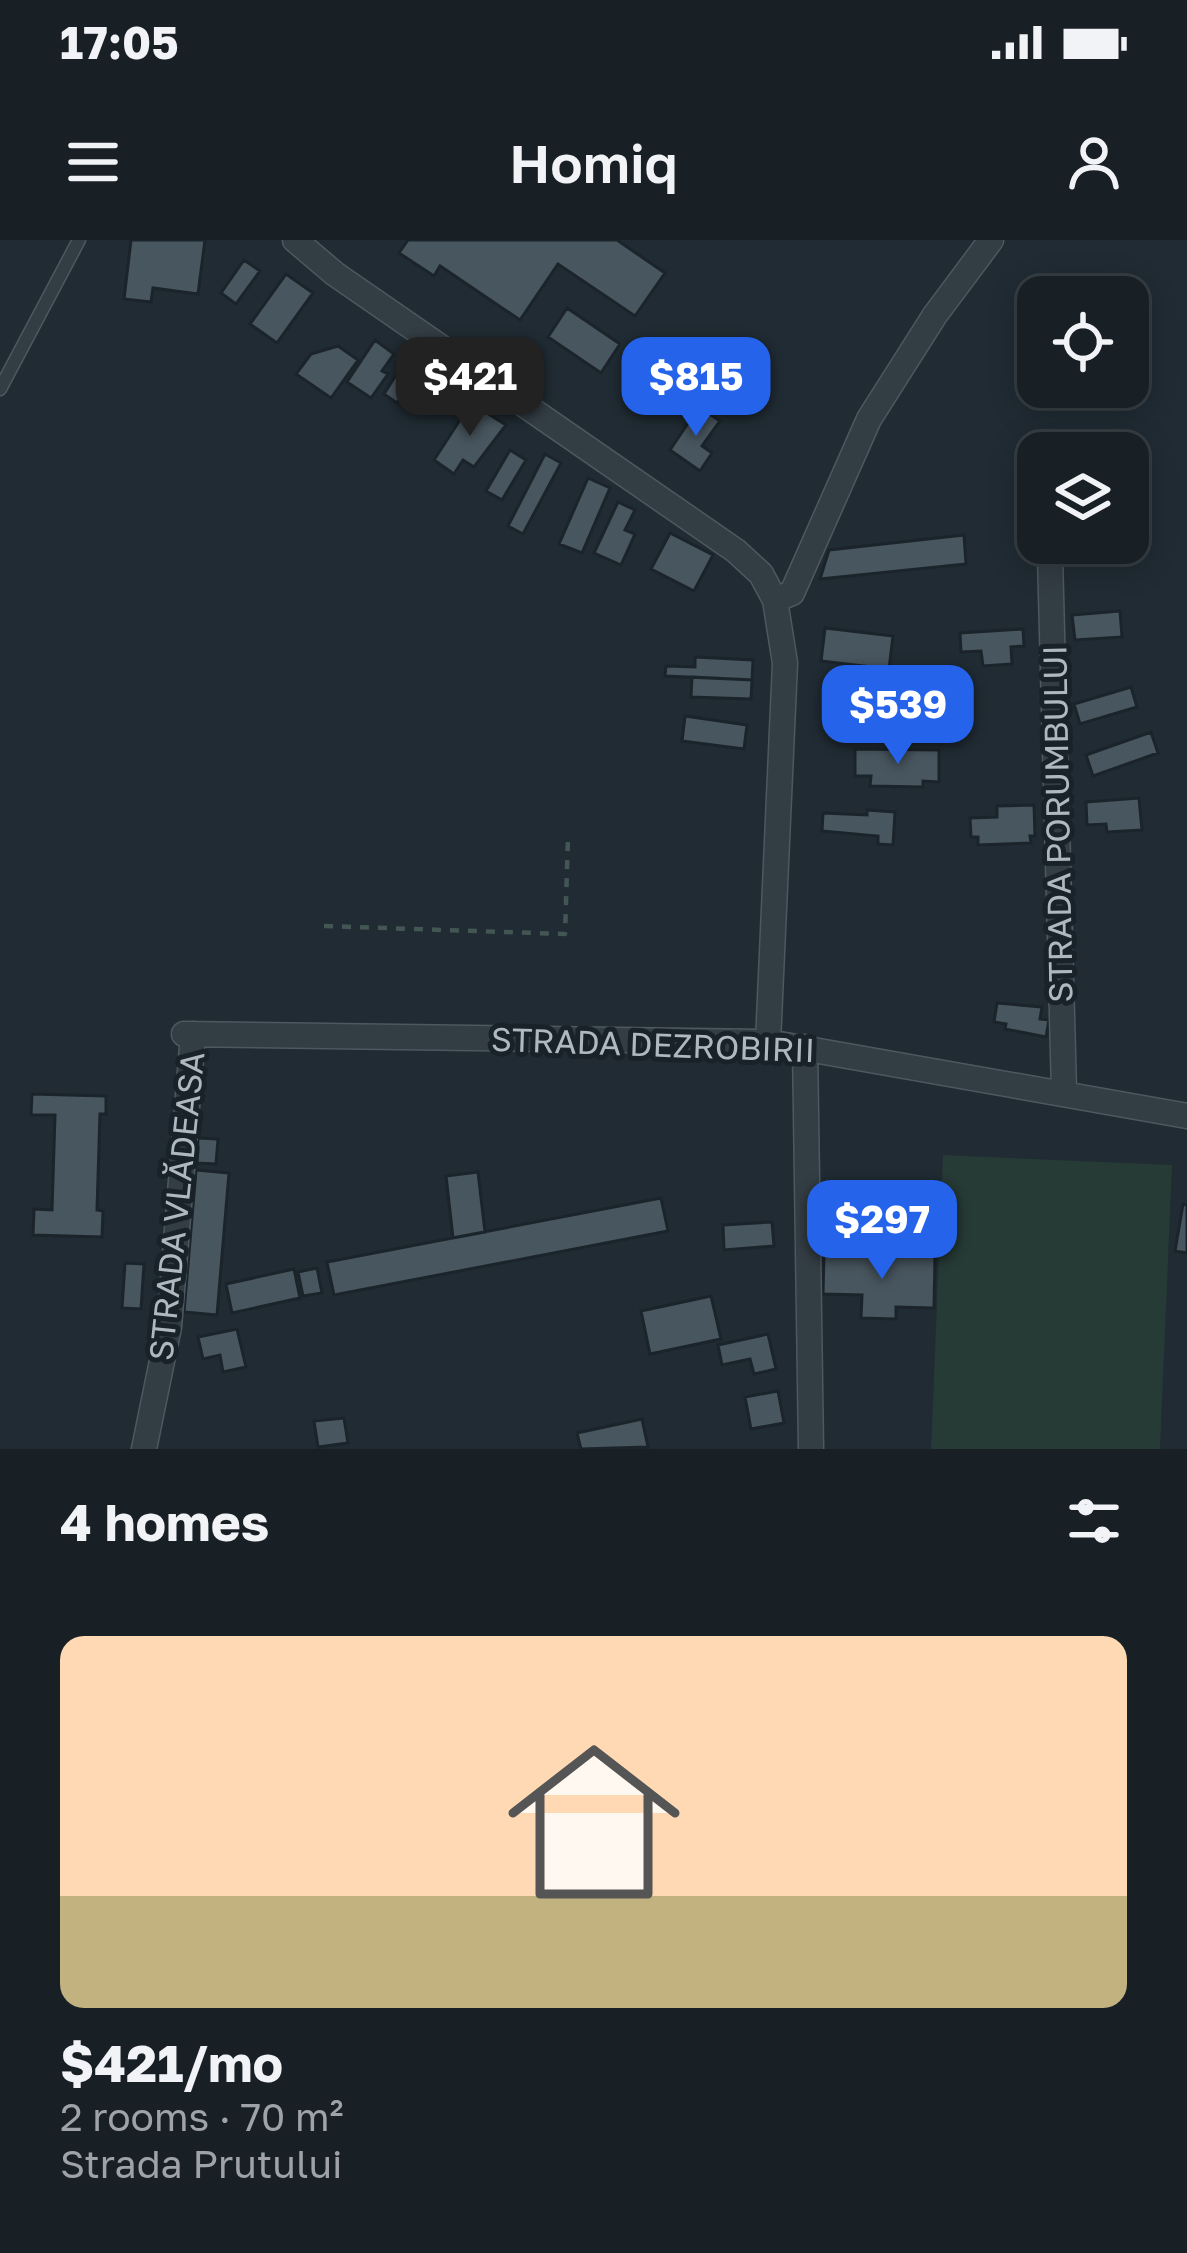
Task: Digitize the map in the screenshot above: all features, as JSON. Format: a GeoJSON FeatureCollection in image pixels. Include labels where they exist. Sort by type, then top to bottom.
{"type":"FeatureCollection","features":[{"type":"Feature","properties":{"kind":"street"},"geometry":{"type":"LineString","coordinates":[[296,240],[335,274],[736,551],[761,574],[775,600],[785,663],[768,1042]]}},
{"type":"Feature","properties":{"kind":"street"},"geometry":{"type":"LineString","coordinates":[[775,600],[792,593],[869,419],[935,315],[991,240]]}},
{"type":"Feature","properties":{"kind":"street","name":"STRADA PORUMBULUI"},"geometry":{"type":"LineString","coordinates":[[1050,564],[1064,1092]]}},
{"type":"Feature","properties":{"kind":"street","name":"STRADA DEZROBIRII"},"geometry":{"type":"LineString","coordinates":[[188,1034],[768,1042],[1187,1116]]}},
{"type":"Feature","properties":{"kind":"street","name":"STRADA VLĂDEASA"},"geometry":{"type":"LineString","coordinates":[[144,1449],[169,1327],[188,1034]]}},
{"type":"Feature","properties":{"kind":"street"},"geometry":{"type":"LineString","coordinates":[[805,1047],[811,1449]]}},
{"type":"Feature","properties":{"kind":"lane"},"geometry":{"type":"LineString","coordinates":[[0,389],[80,240]]}},
{"type":"Feature","properties":{"kind":"path"},"geometry":{"type":"LineString","coordinates":[[324,926],[566,934],[568,838]]}},
{"type":"Feature","properties":{"kind":"green space"},"geometry":{"type":"Polygon","coordinates":[[[943,1155],[1172,1165],[1160,1449],[931,1449],[943,1155]]]}},
{"type":"Feature","properties":{"kind":"building"},"geometry":{"type":"Polygon","coordinates":[[[131,240],[205,240],[198,294],[153,288],[151,302],[124,299],[131,240]]]}},
{"type":"Feature","properties":{"kind":"building"},"geometry":{"type":"Polygon","coordinates":[[[408,240],[617,240],[665,273],[635,316],[558,264],[520,320],[440,266],[434,276],[399,253],[408,240]]]}},
{"type":"Feature","properties":{"kind":"building"},"geometry":{"type":"Polygon","coordinates":[[[244,260],[260,271],[236,304],[221,293],[244,260]]]}},
{"type":"Feature","properties":{"kind":"building"},"geometry":{"type":"Polygon","coordinates":[[[286,274],[313,293],[277,343],[250,324],[286,274]]]}},
{"type":"Feature","properties":{"kind":"building"},"geometry":{"type":"Polygon","coordinates":[[[567,308],[620,344],[601,373],[548,337],[567,308]]]}},
{"type":"Feature","properties":{"kind":"building"},"geometry":{"type":"Polygon","coordinates":[[[375,340],[394,354],[382,371],[388,374],[371,398],[347,382],[375,340]]]}},
{"type":"Feature","properties":{"kind":"building"},"geometry":{"type":"Polygon","coordinates":[[[338,346],[358,360],[331,398],[296,374],[311,354],[338,346]]]}},
{"type":"Feature","properties":{"kind":"building"},"geometry":{"type":"Polygon","coordinates":[[[410,353],[423,362],[397,403],[384,394],[410,353]]]}},
{"type":"Feature","properties":{"kind":"building"},"geometry":{"type":"Polygon","coordinates":[[[471,403],[506,425],[474,467],[463,460],[454,474],[434,460],[471,403]]]}},
{"type":"Feature","properties":{"kind":"building"},"geometry":{"type":"Polygon","coordinates":[[[699,407],[720,421],[702,446],[712,453],[700,471],[670,450],[699,407]]]}},
{"type":"Feature","properties":{"kind":"building"},"geometry":{"type":"Polygon","coordinates":[[[510,450],[526,460],[502,500],[486,491],[510,450]]]}},
{"type":"Feature","properties":{"kind":"building"},"geometry":{"type":"Polygon","coordinates":[[[545,454],[561,463],[523,534],[508,526],[545,454]]]}},
{"type":"Feature","properties":{"kind":"building"},"geometry":{"type":"Polygon","coordinates":[[[588,478],[610,488],[582,553],[559,544],[588,478]]]}},
{"type":"Feature","properties":{"kind":"building"},"geometry":{"type":"Polygon","coordinates":[[[618,502],[635,510],[625,530],[635,534],[621,565],[594,553],[618,502]]]}},
{"type":"Feature","properties":{"kind":"building"},"geometry":{"type":"Polygon","coordinates":[[[670,533],[713,555],[694,591],[651,569],[670,533]]]}},
{"type":"Feature","properties":{"kind":"building"},"geometry":{"type":"Polygon","coordinates":[[[964,535],[966,564],[820,579],[829,550],[964,535]]]}},
{"type":"Feature","properties":{"kind":"building"},"geometry":{"type":"Polygon","coordinates":[[[1120,611],[1122,637],[1075,640],[1072,615],[1120,611]]]}},
{"type":"Feature","properties":{"kind":"building"},"geometry":{"type":"Polygon","coordinates":[[[825,628],[893,636],[889,669],[821,661],[825,628]]]}},
{"type":"Feature","properties":{"kind":"building"},"geometry":{"type":"Polygon","coordinates":[[[1023,629],[1024,646],[1011,647],[1012,664],[983,666],[981,651],[961,652],[960,633],[1023,629]]]}},
{"type":"Feature","properties":{"kind":"building"},"geometry":{"type":"Polygon","coordinates":[[[695,657],[753,660],[752,680],[665,676],[666,666],[695,667],[695,657]]]}},
{"type":"Feature","properties":{"kind":"building"},"geometry":{"type":"Polygon","coordinates":[[[692,677],[752,680],[751,699],[691,697],[692,677]]]}},
{"type":"Feature","properties":{"kind":"building"},"geometry":{"type":"Polygon","coordinates":[[[1131,687],[1137,707],[1080,724],[1074,704],[1131,687]]]}},
{"type":"Feature","properties":{"kind":"building"},"geometry":{"type":"Polygon","coordinates":[[[685,716],[747,725],[744,749],[682,741],[685,716]]]}},
{"type":"Feature","properties":{"kind":"building"},"geometry":{"type":"Polygon","coordinates":[[[1151,732],[1158,753],[1093,776],[1086,755],[1151,732]]]}},
{"type":"Feature","properties":{"kind":"building"},"geometry":{"type":"Polygon","coordinates":[[[855,749],[939,750],[939,782],[923,781],[923,787],[870,786],[871,776],[855,776],[855,749]]]}},
{"type":"Feature","properties":{"kind":"building"},"geometry":{"type":"Polygon","coordinates":[[[1139,798],[1142,830],[1107,832],[1106,824],[1087,825],[1086,802],[1139,798]]]}},
{"type":"Feature","properties":{"kind":"building"},"geometry":{"type":"Polygon","coordinates":[[[1034,805],[1031,843],[978,845],[978,837],[971,837],[970,818],[997,817],[997,806],[1034,805]]]}},
{"type":"Feature","properties":{"kind":"building"},"geometry":{"type":"Polygon","coordinates":[[[867,810],[895,812],[893,845],[878,844],[878,836],[822,831],[823,813],[867,815],[867,810]]]}},
{"type":"Feature","properties":{"kind":"building"},"geometry":{"type":"Polygon","coordinates":[[[997,1003],[1042,1007],[1040,1019],[1049,1020],[1046,1037],[1005,1029],[1006,1024],[994,1022],[997,1003]]]}},
{"type":"Feature","properties":{"kind":"building"},"geometry":{"type":"Polygon","coordinates":[[[32,1094],[106,1096],[106,1114],[100,1114],[97,1210],[103,1211],[102,1237],[33,1235],[34,1209],[52,1210],[55,1115],[31,1115],[32,1094]]]}},
{"type":"Feature","properties":{"kind":"building"},"geometry":{"type":"Polygon","coordinates":[[[198,1138],[218,1139],[216,1164],[197,1163],[198,1138]]]}},
{"type":"Feature","properties":{"kind":"building"},"geometry":{"type":"Polygon","coordinates":[[[196,1170],[229,1173],[217,1315],[184,1312],[196,1170]]]}},
{"type":"Feature","properties":{"kind":"building"},"geometry":{"type":"Polygon","coordinates":[[[478,1172],[485,1232],[453,1238],[446,1176],[478,1172]]]}},
{"type":"Feature","properties":{"kind":"building"},"geometry":{"type":"Polygon","coordinates":[[[661,1198],[668,1231],[334,1295],[327,1262],[661,1198]]]}},
{"type":"Feature","properties":{"kind":"building"},"geometry":{"type":"Polygon","coordinates":[[[1183,1204],[1187,1205],[1187,1253],[1175,1251],[1183,1204]]]}},
{"type":"Feature","properties":{"kind":"building"},"geometry":{"type":"Polygon","coordinates":[[[772,1222],[774,1246],[724,1250],[723,1225],[772,1222]]]}},
{"type":"Feature","properties":{"kind":"building"},"geometry":{"type":"Polygon","coordinates":[[[824,1254],[935,1256],[934,1308],[896,1307],[896,1319],[861,1318],[862,1295],[823,1294],[824,1254]]]}},
{"type":"Feature","properties":{"kind":"building"},"geometry":{"type":"Polygon","coordinates":[[[125,1263],[144,1264],[141,1309],[122,1308],[125,1263]]]}},
{"type":"Feature","properties":{"kind":"building"},"geometry":{"type":"Polygon","coordinates":[[[317,1268],[322,1293],[303,1296],[298,1272],[317,1268]]]}},
{"type":"Feature","properties":{"kind":"building"},"geometry":{"type":"Polygon","coordinates":[[[294,1269],[300,1298],[232,1313],[226,1284],[294,1269]]]}},
{"type":"Feature","properties":{"kind":"building"},"geometry":{"type":"Polygon","coordinates":[[[711,1296],[721,1339],[650,1354],[641,1311],[711,1296]]]}},
{"type":"Feature","properties":{"kind":"building"},"geometry":{"type":"Polygon","coordinates":[[[237,1329],[246,1367],[223,1372],[220,1355],[203,1359],[198,1337],[237,1329]]]}},
{"type":"Feature","properties":{"kind":"building"},"geometry":{"type":"Polygon","coordinates":[[[768,1334],[776,1369],[754,1374],[750,1359],[722,1365],[718,1345],[768,1334]]]}},
{"type":"Feature","properties":{"kind":"building"},"geometry":{"type":"Polygon","coordinates":[[[778,1391],[784,1423],[751,1429],[745,1397],[778,1391]]]}},
{"type":"Feature","properties":{"kind":"building"},"geometry":{"type":"Polygon","coordinates":[[[344,1418],[348,1443],[318,1447],[314,1421],[344,1418]]]}},
{"type":"Feature","properties":{"kind":"building"},"geometry":{"type":"Polygon","coordinates":[[[642,1419],[648,1447],[581,1449],[577,1433],[642,1419]]]}}]}
